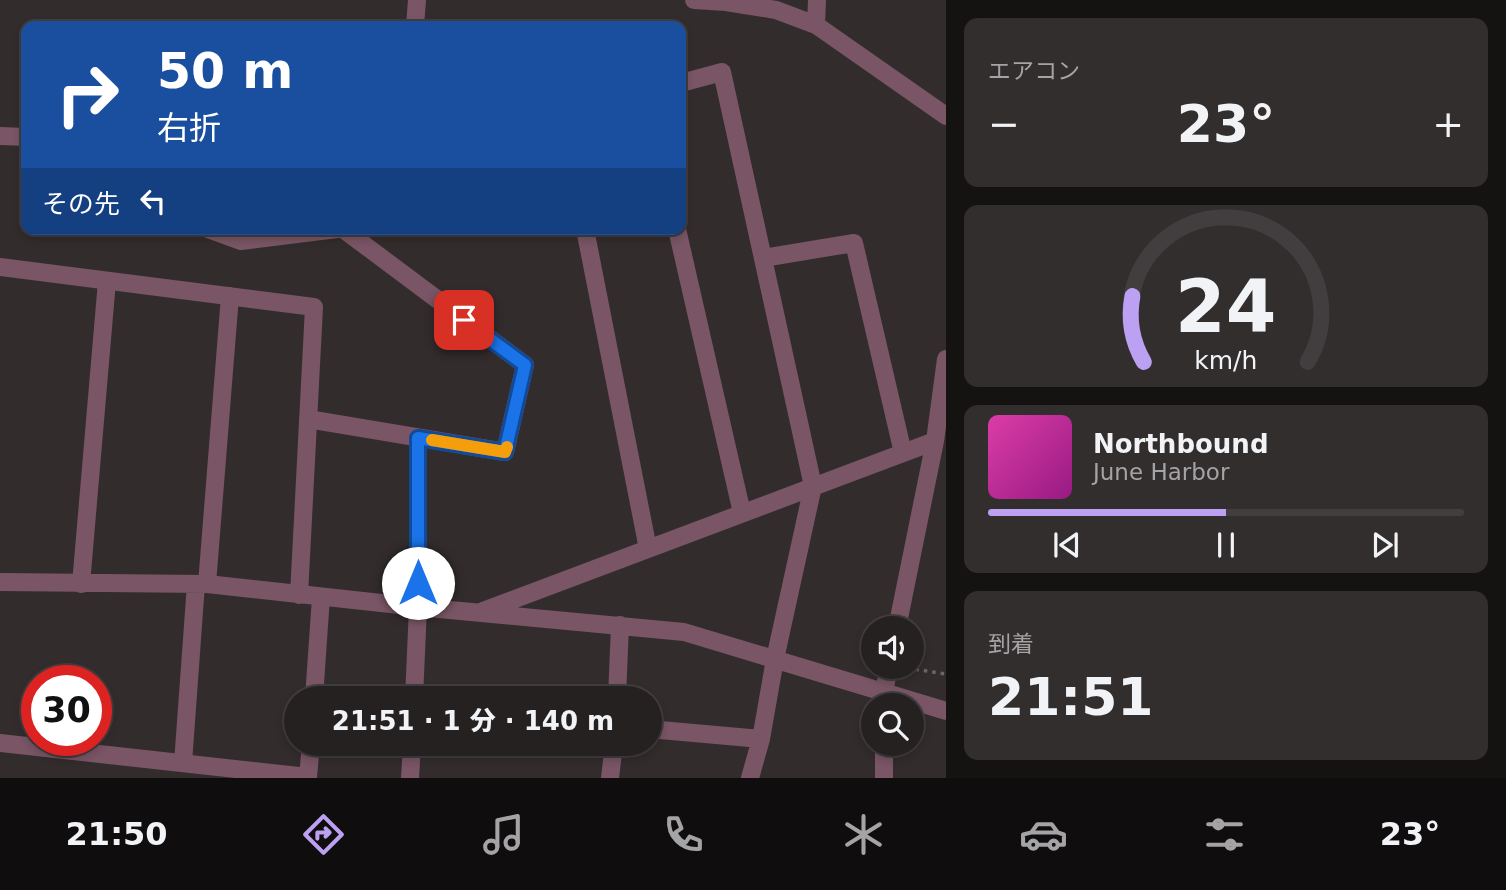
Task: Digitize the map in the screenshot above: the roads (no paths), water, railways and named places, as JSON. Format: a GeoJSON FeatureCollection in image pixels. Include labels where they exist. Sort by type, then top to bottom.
{"type":"FeatureCollection","features":[{"type":"Feature","properties":{"kind":"street"},"geometry":{"type":"LineString","coordinates":[[415,21],[417,0]]}},
{"type":"Feature","properties":{"kind":"street"},"geometry":{"type":"LineString","coordinates":[[694,0],[776,10],[816,25],[946,116]]}},
{"type":"Feature","properties":{"kind":"street"},"geometry":{"type":"LineString","coordinates":[[816,25],[817,0]]}},
{"type":"Feature","properties":{"kind":"street"},"geometry":{"type":"LineString","coordinates":[[686,82],[722,72],[813,486],[775,659],[761,739],[750,778]]}},
{"type":"Feature","properties":{"kind":"street"},"geometry":{"type":"LineString","coordinates":[[0,135],[21,137]]}},
{"type":"Feature","properties":{"kind":"street"},"geometry":{"type":"LineString","coordinates":[[223,235],[241,242],[294,235]]}},
{"type":"Feature","properties":{"kind":"street"},"geometry":{"type":"LineString","coordinates":[[308,419],[505,452],[525,365],[348,235]]}},
{"type":"Feature","properties":{"kind":"street"},"geometry":{"type":"LineString","coordinates":[[585,235],[648,549]]}},
{"type":"Feature","properties":{"kind":"street"},"geometry":{"type":"LineString","coordinates":[[678,235],[742,513]]}},
{"type":"Feature","properties":{"kind":"street"},"geometry":{"type":"LineString","coordinates":[[763,258],[854,243],[904,453]]}},
{"type":"Feature","properties":{"kind":"street"},"geometry":{"type":"LineString","coordinates":[[0,267],[314,307],[299,595]]}},
{"type":"Feature","properties":{"kind":"street"},"geometry":{"type":"LineString","coordinates":[[81,584],[107,281]]}},
{"type":"Feature","properties":{"kind":"street"},"geometry":{"type":"LineString","coordinates":[[183,763],[230,296]]}},
{"type":"Feature","properties":{"kind":"street"},"geometry":{"type":"LineString","coordinates":[[899,616],[935,441],[946,359]]}},
{"type":"Feature","properties":{"kind":"street"},"geometry":{"type":"LineString","coordinates":[[415,686],[418,607],[418,438]]}},
{"type":"Feature","properties":{"kind":"street"},"geometry":{"type":"LineString","coordinates":[[480,612],[935,441]]}},
{"type":"Feature","properties":{"kind":"street"},"geometry":{"type":"LineString","coordinates":[[0,582],[202,584],[684,632],[775,659],[868,693]]}},
{"type":"Feature","properties":{"kind":"street"},"geometry":{"type":"LineString","coordinates":[[315,686],[321,597]]}},
{"type":"Feature","properties":{"kind":"street"},"geometry":{"type":"LineString","coordinates":[[617,686],[620,625]]}},
{"type":"Feature","properties":{"kind":"street"},"geometry":{"type":"LineString","coordinates":[[924,707],[946,711]]}},
{"type":"Feature","properties":{"kind":"street"},"geometry":{"type":"LineString","coordinates":[[662,730],[761,739]]}},
{"type":"Feature","properties":{"kind":"street"},"geometry":{"type":"LineString","coordinates":[[0,743],[308,777],[310,756]]}},
{"type":"Feature","properties":{"kind":"street"},"geometry":{"type":"LineString","coordinates":[[410,778],[411,756]]}},
{"type":"Feature","properties":{"kind":"street"},"geometry":{"type":"LineString","coordinates":[[610,778],[613,756]]}},
{"type":"Feature","properties":{"kind":"street"},"geometry":{"type":"LineString","coordinates":[[884,756],[884,778]]}}]}
